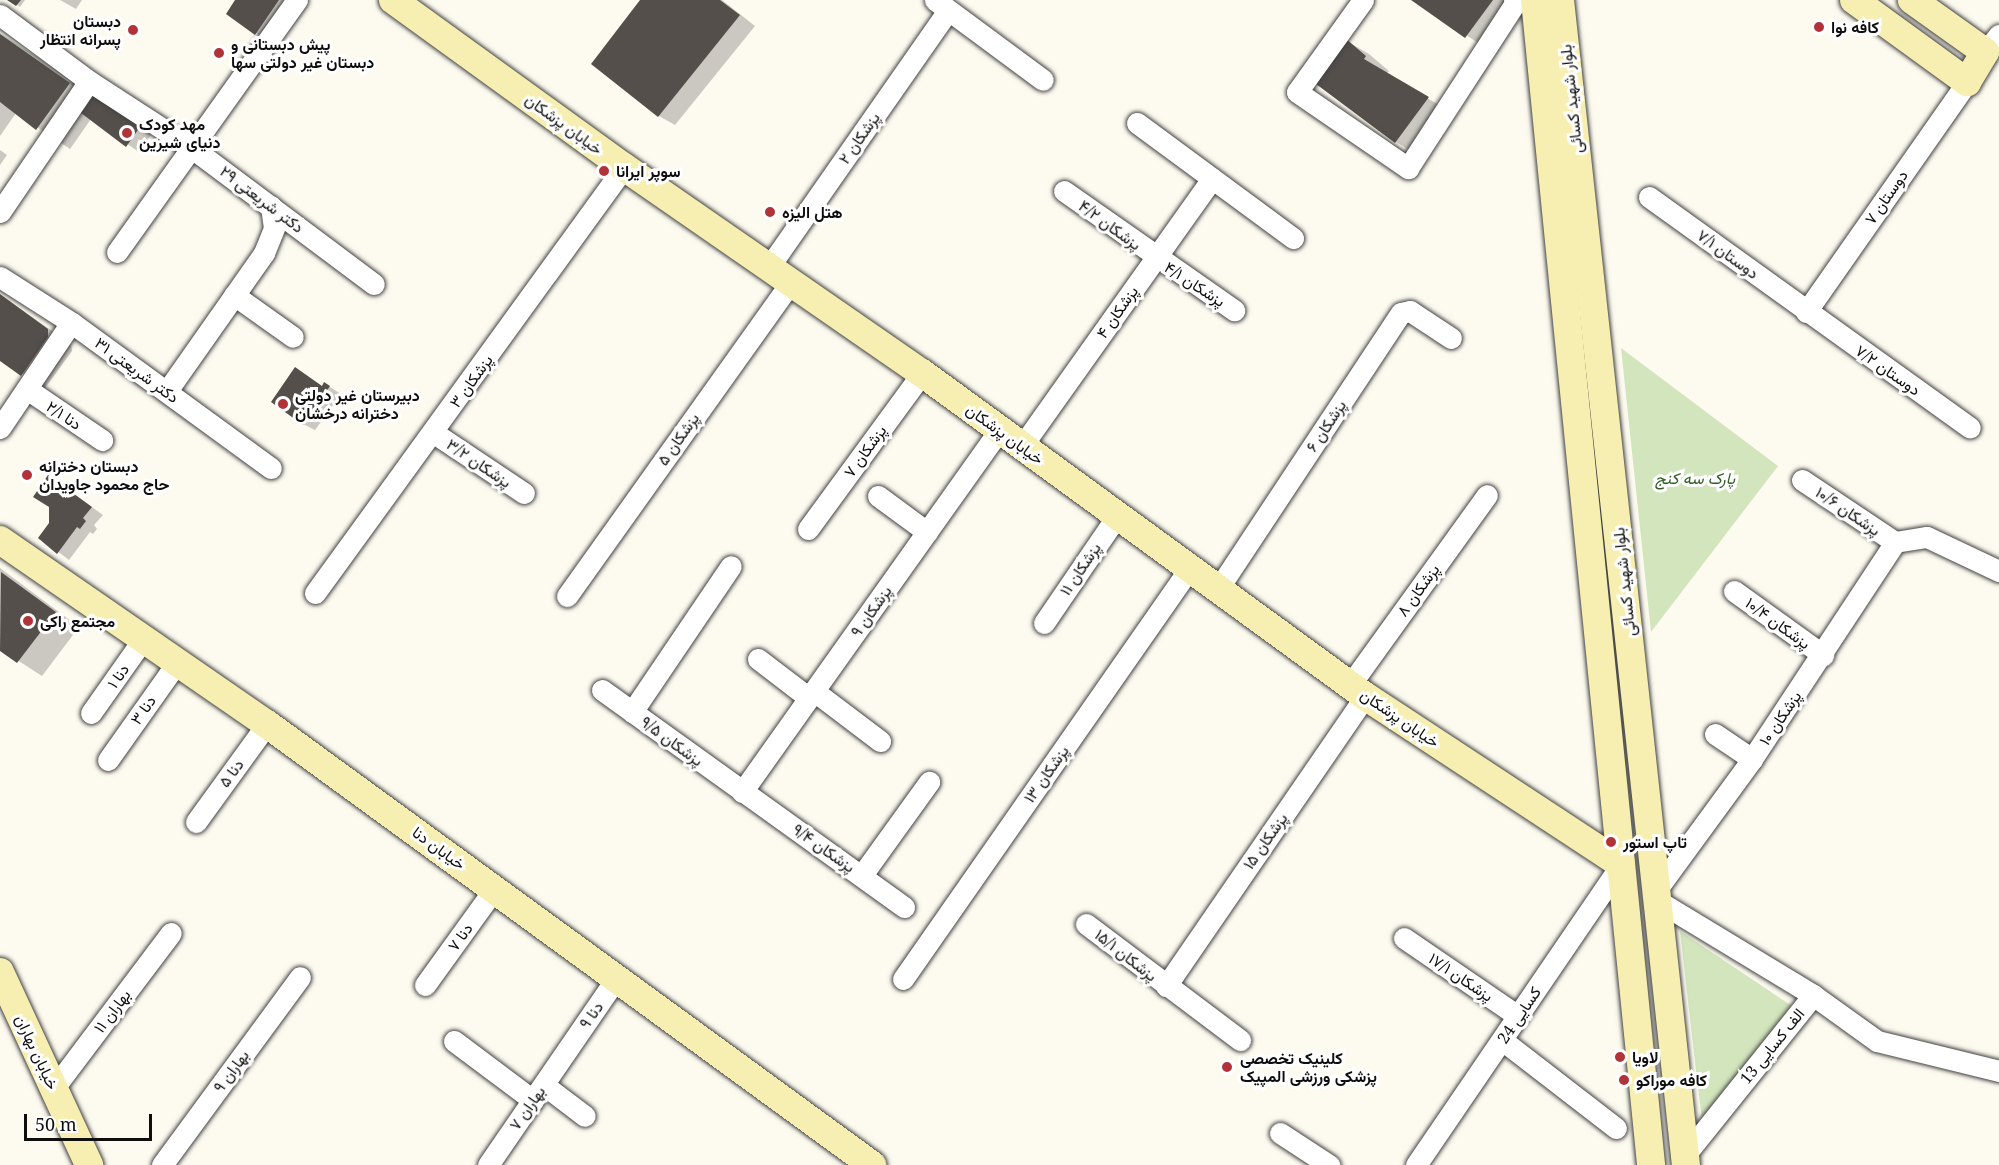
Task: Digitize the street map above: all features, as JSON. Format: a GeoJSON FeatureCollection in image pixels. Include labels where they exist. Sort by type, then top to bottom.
{"type":"FeatureCollection","features":[{"type":"Feature","properties":{"kind":"street"},"geometry":{"type":"LineString","coordinates":[[117,252],[297,0]]}},
{"type":"Feature","properties":{"kind":"street","name":"خیابان پزشکان"},"geometry":{"type":"LineString","coordinates":[[393,0],[624,167],[922,374],[1358,690],[1621,864]]}},
{"type":"Feature","properties":{"kind":"street"},"geometry":{"type":"LineString","coordinates":[[1363,0],[1297,92],[1408,168],[1515,3],[1514,0]]}},
{"type":"Feature","properties":{"kind":"street","name":"بلوار شهید کسائی"},"geometry":{"type":"LineString","coordinates":[[1535,0],[1651,1165]]}},
{"type":"Feature","properties":{"kind":"street","name":"بلوار شهید کسائی"},"geometry":{"type":"LineString","coordinates":[[1560,0],[1685,1160]]}},
{"type":"Feature","properties":{"kind":"street"},"geometry":{"type":"LineString","coordinates":[[1854,0],[1967,81],[1992,44],[1912,0]]}},
{"type":"Feature","properties":{"kind":"street"},"geometry":{"type":"LineString","coordinates":[[942,5],[1043,80]]}},
{"type":"Feature","properties":{"kind":"street","name":"۲ پزشکان"},"geometry":{"type":"LineString","coordinates":[[780,275],[942,5]]}},
{"type":"Feature","properties":{"kind":"street","name":"۲۹ دکتر شریعتی"},"geometry":{"type":"LineString","coordinates":[[0,15],[89,81],[192,148],[374,284]]}},
{"type":"Feature","properties":{"kind":"street"},"geometry":{"type":"LineString","coordinates":[[0,212],[89,81]]}},
{"type":"Feature","properties":{"kind":"street","name":"۷ دوستان"},"geometry":{"type":"LineString","coordinates":[[1806,312],[1967,81]]}},
{"type":"Feature","properties":{"kind":"street"},"geometry":{"type":"LineString","coordinates":[[1137,123],[1293,238]]}},
{"type":"Feature","properties":{"kind":"street","name":"۳ پزشکان"},"geometry":{"type":"LineString","coordinates":[[315,593],[434,433],[624,167]]}},
{"type":"Feature","properties":{"kind":"street","name":"۴ پزشکان"},"geometry":{"type":"LineString","coordinates":[[1022,446],[1212,179]]}},
{"type":"Feature","properties":{"kind":"street","name":"۴/۲ پزشکان"},"geometry":{"type":"LineString","coordinates":[[1064,191],[1155,258]]}},
{"type":"Feature","properties":{"kind":"street","name":"۷/۱ دوستان"},"geometry":{"type":"LineString","coordinates":[[1649,196],[1806,312]]}},
{"type":"Feature","properties":{"kind":"street"},"geometry":{"type":"LineString","coordinates":[[166,391],[264,253],[274,228],[271,206]]}},
{"type":"Feature","properties":{"kind":"street","name":"۴/۱ پزشکان"},"geometry":{"type":"LineString","coordinates":[[1155,258],[1234,310]]}},
{"type":"Feature","properties":{"kind":"street","name":"۵ پزشکان"},"geometry":{"type":"LineString","coordinates":[[567,596],[780,275]]}},
{"type":"Feature","properties":{"kind":"street","name":"۳۱ دکتر شریعتی"},"geometry":{"type":"LineString","coordinates":[[0,277],[166,391],[271,468]]}},
{"type":"Feature","properties":{"kind":"street"},"geometry":{"type":"LineString","coordinates":[[234,295],[293,337]]}},
{"type":"Feature","properties":{"kind":"street"},"geometry":{"type":"LineString","coordinates":[[1564,300],[1593,298]]}},
{"type":"Feature","properties":{"kind":"street","name":"۶ پزشکان"},"geometry":{"type":"LineString","coordinates":[[1218,589],[1401,313],[1410,311],[1451,338]]}},
{"type":"Feature","properties":{"kind":"street","name":"۷/۲ دوستان"},"geometry":{"type":"LineString","coordinates":[[1806,312],[1970,428]]}},
{"type":"Feature","properties":{"kind":"street"},"geometry":{"type":"LineString","coordinates":[[0,428],[66,330]]}},
{"type":"Feature","properties":{"kind":"street","name":"۷ پزشکان"},"geometry":{"type":"LineString","coordinates":[[808,530],[922,374]]}},
{"type":"Feature","properties":{"kind":"street","name":"۲/۱ دنا"},"geometry":{"type":"LineString","coordinates":[[27,389],[102,440]]}},
{"type":"Feature","properties":{"kind":"street","name":"۹ پزشکان"},"geometry":{"type":"LineString","coordinates":[[742,792],[999,430]]}},
{"type":"Feature","properties":{"kind":"street","name":"۳/۲ پزشکان"},"geometry":{"type":"LineString","coordinates":[[434,433],[524,493]]}},
{"type":"Feature","properties":{"kind":"street","name":"۱۰/۶ پزشکان"},"geometry":{"type":"LineString","coordinates":[[1802,480],[1895,542]]}},
{"type":"Feature","properties":{"kind":"street","name":"۸ پزشکان"},"geometry":{"type":"LineString","coordinates":[[1358,690],[1487,495]]}},
{"type":"Feature","properties":{"kind":"street"},"geometry":{"type":"LineString","coordinates":[[878,496],[927,532]]}},
{"type":"Feature","properties":{"kind":"street","name":"۱۱ پزشکان"},"geometry":{"type":"LineString","coordinates":[[1044,623],[1117,516]]}},
{"type":"Feature","properties":{"kind":"street"},"geometry":{"type":"LineString","coordinates":[[1895,542],[1927,537],[1999,571]]}},
{"type":"Feature","properties":{"kind":"street","name":"خیابان دنا"},"geometry":{"type":"LineString","coordinates":[[0,540],[267,724],[872,1165]]}},
{"type":"Feature","properties":{"kind":"street","name":"۱۰ پزشکان"},"geometry":{"type":"LineString","coordinates":[[1657,895],[1823,655],[1895,542]]}},
{"type":"Feature","properties":{"kind":"street"},"geometry":{"type":"LineString","coordinates":[[632,712],[731,567]]}},
{"type":"Feature","properties":{"kind":"street","name":"۱۳ پزشکان"},"geometry":{"type":"LineString","coordinates":[[903,979],[1189,569]]}},
{"type":"Feature","properties":{"kind":"street","name":"۱۰/۴ پزشکان"},"geometry":{"type":"LineString","coordinates":[[1734,591],[1823,655]]}},
{"type":"Feature","properties":{"kind":"street","name":"۱ دنا"},"geometry":{"type":"LineString","coordinates":[[91,713],[144,638]]}},
{"type":"Feature","properties":{"kind":"street"},"geometry":{"type":"LineString","coordinates":[[758,659],[880,741]]}},
{"type":"Feature","properties":{"kind":"street","name":"۳ دنا"},"geometry":{"type":"LineString","coordinates":[[108,760],[178,661]]}},
{"type":"Feature","properties":{"kind":"street","name":"۹/۵ پزشکان"},"geometry":{"type":"LineString","coordinates":[[602,690],[742,792]]}},
{"type":"Feature","properties":{"kind":"street","name":"۱۵ پزشکان"},"geometry":{"type":"LineString","coordinates":[[1166,986],[1358,690]]}},
{"type":"Feature","properties":{"kind":"street","name":"۵ دنا"},"geometry":{"type":"LineString","coordinates":[[196,822],[267,724]]}},
{"type":"Feature","properties":{"kind":"street"},"geometry":{"type":"LineString","coordinates":[[1715,734],[1752,759]]}},
{"type":"Feature","properties":{"kind":"street"},"geometry":{"type":"LineString","coordinates":[[862,875],[929,782]]}},
{"type":"Feature","properties":{"kind":"street","name":"۹/۴ پزشکان"},"geometry":{"type":"LineString","coordinates":[[742,792],[904,907]]}},
{"type":"Feature","properties":{"kind":"street","name":"کسایی 24"},"geometry":{"type":"LineString","coordinates":[[1416,1165],[1621,864]]}},
{"type":"Feature","properties":{"kind":"street","name":"۷ دنا"},"geometry":{"type":"LineString","coordinates":[[425,985],[495,888]]}},
{"type":"Feature","properties":{"kind":"street","name":"13 الف کسایی"},"geometry":{"type":"LineString","coordinates":[[1657,895],[1813,995],[1685,1160]]}},
{"type":"Feature","properties":{"kind":"street","name":"۱۵/۱ پزشکان"},"geometry":{"type":"LineString","coordinates":[[1086,924],[1240,1041]]}},
{"type":"Feature","properties":{"kind":"street","name":"۱۱ بهاران"},"geometry":{"type":"LineString","coordinates":[[54,1088],[171,933]]}},
{"type":"Feature","properties":{"kind":"street","name":"۱۷/۱ پزشکان"},"geometry":{"type":"LineString","coordinates":[[1404,939],[1518,1016]]}},
{"type":"Feature","properties":{"kind":"street","name":"خیابان بهاران"},"geometry":{"type":"LineString","coordinates":[[0,972],[89,1165]]}},
{"type":"Feature","properties":{"kind":"street","name":"۹ بهاران"},"geometry":{"type":"LineString","coordinates":[[162,1165],[300,977]]}},
{"type":"Feature","properties":{"kind":"street","name":"۹ دنا"},"geometry":{"type":"LineString","coordinates":[[565,1051],[616,979]]}},
{"type":"Feature","properties":{"kind":"street"},"geometry":{"type":"LineString","coordinates":[[1813,995],[1877,1041],[1999,1071]]}},
{"type":"Feature","properties":{"kind":"street"},"geometry":{"type":"LineString","coordinates":[[1502,1040],[1588,1103],[1616,1128]]}},
{"type":"Feature","properties":{"kind":"street"},"geometry":{"type":"LineString","coordinates":[[454,1041],[538,1092],[585,1116]]}},
{"type":"Feature","properties":{"kind":"street","name":"۷ بهاران"},"geometry":{"type":"LineString","coordinates":[[488,1165],[565,1051]]}},
{"type":"Feature","properties":{"kind":"street"},"geometry":{"type":"LineString","coordinates":[[1280,1133],[1329,1165]]}},
{"type":"Feature","properties":{"kind":"green space","name":"پارک سه کنج"},"geometry":{"type":"Polygon","coordinates":[[[1621,348],[1778,466],[1651,632],[1621,348]]]}},
{"type":"Feature","properties":{"kind":"green space"},"geometry":{"type":"Polygon","coordinates":[[[1680,931],[1792,1006],[1702,1120],[1695,1062],[1680,931]]]}},
{"type":"Feature","properties":{"kind":"building"},"geometry":{"type":"Polygon","coordinates":[[[7,0],[21,0],[16,6],[7,0]]]}},
{"type":"Feature","properties":{"kind":"building"},"geometry":{"type":"Polygon","coordinates":[[[235,0],[279,0],[255,35],[226,14],[235,0]]]}},
{"type":"Feature","properties":{"kind":"building"},"geometry":{"type":"Polygon","coordinates":[[[640,0],[720,0],[740,15],[658,117],[591,64],[640,0]]]}},
{"type":"Feature","properties":{"kind":"building"},"geometry":{"type":"Polygon","coordinates":[[[1411,0],[1493,0],[1465,38],[1411,0]]]}},
{"type":"Feature","properties":{"kind":"building"},"geometry":{"type":"Polygon","coordinates":[[[0,34],[70,83],[36,130],[0,102],[0,34]]]}},
{"type":"Feature","properties":{"kind":"building"},"geometry":{"type":"Polygon","coordinates":[[[1345,38],[1366,56],[1364,59],[1429,97],[1395,143],[1312,81],[1345,38]]]}},
{"type":"Feature","properties":{"kind":"building"},"geometry":{"type":"Polygon","coordinates":[[[97,92],[142,124],[126,147],[77,110],[87,96],[97,92]]]}},
{"type":"Feature","properties":{"kind":"building"},"geometry":{"type":"Polygon","coordinates":[[[0,294],[48,329],[48,337],[21,376],[0,361],[0,294]]]}},
{"type":"Feature","properties":{"kind":"building"},"geometry":{"type":"Polygon","coordinates":[[[295,367],[322,386],[324,382],[330,386],[303,425],[271,402],[295,367]]]}},
{"type":"Feature","properties":{"kind":"building"},"geometry":{"type":"Polygon","coordinates":[[[48,475],[92,507],[83,518],[86,521],[80,529],[77,527],[57,554],[38,538],[49,523],[49,507],[33,497],[48,475]]]}},
{"type":"Feature","properties":{"kind":"building","name":"مجتمع راکی"},"geometry":{"type":"Polygon","coordinates":[[[1,572],[56,612],[17,663],[0,651],[1,572]]]}},
{"type":"Feature","properties":{"kind":"place","name":"کافه نوا"},"geometry":{"type":"Point","coordinates":[1819,27]}},
{"type":"Feature","properties":{"kind":"place","name":"دبستان پسرانه انتظار"},"geometry":{"type":"Point","coordinates":[133,30]}},
{"type":"Feature","properties":{"kind":"place","name":"پیش دبستانی و دبستان غیر دولتی سها"},"geometry":{"type":"Point","coordinates":[219,53]}},
{"type":"Feature","properties":{"kind":"place","name":"مهد کودک دنیای شیرین"},"geometry":{"type":"Point","coordinates":[127,133]}},
{"type":"Feature","properties":{"kind":"place","name":"سوپر ایرانا"},"geometry":{"type":"Point","coordinates":[604,171]}},
{"type":"Feature","properties":{"kind":"place","name":"هتل الیزه"},"geometry":{"type":"Point","coordinates":[770,212]}},
{"type":"Feature","properties":{"kind":"place","name":"دبیرستان غیر دولتی دخترانه درخشان"},"geometry":{"type":"Point","coordinates":[283,404]}},
{"type":"Feature","properties":{"kind":"place","name":"دبستان دخترانه حاج محمود جاویدان"},"geometry":{"type":"Point","coordinates":[27,475]}},
{"type":"Feature","properties":{"kind":"place","name":"مجتمع راکی"},"geometry":{"type":"Point","coordinates":[28,621]}},
{"type":"Feature","properties":{"kind":"place","name":"تاپ استور"},"geometry":{"type":"Point","coordinates":[1611,842]}},
{"type":"Feature","properties":{"kind":"place","name":"لاویا"},"geometry":{"type":"Point","coordinates":[1620,1057]}},
{"type":"Feature","properties":{"kind":"place","name":"کلینیک تخصصی پزشکی ورزشی المپیک"},"geometry":{"type":"Point","coordinates":[1227,1067]}},
{"type":"Feature","properties":{"kind":"place","name":"کافه موراکو"},"geometry":{"type":"Point","coordinates":[1624,1080]}}]}
